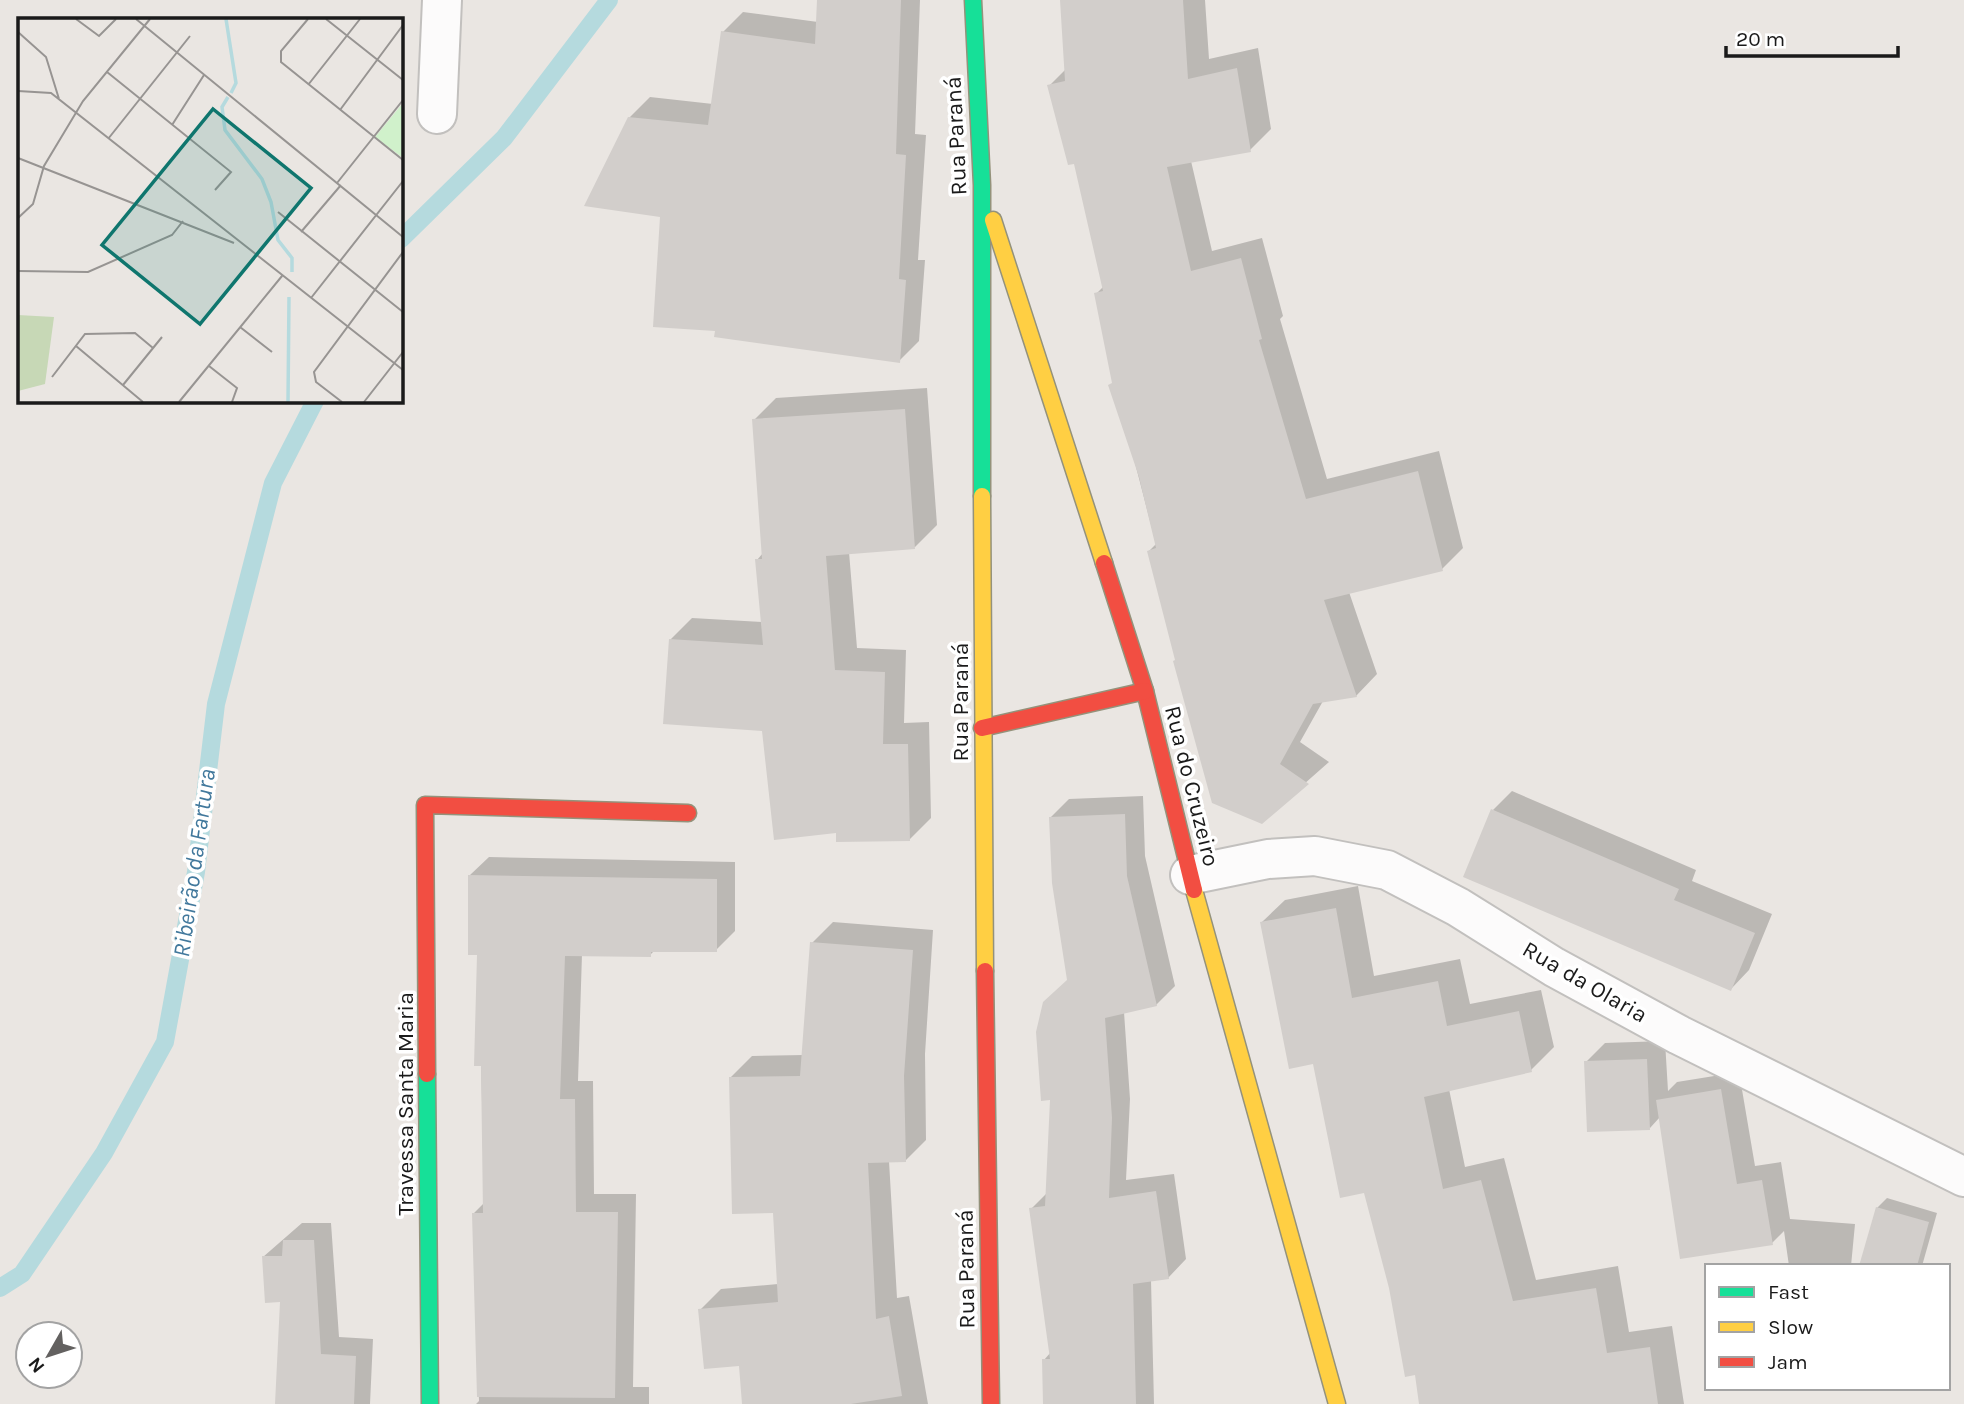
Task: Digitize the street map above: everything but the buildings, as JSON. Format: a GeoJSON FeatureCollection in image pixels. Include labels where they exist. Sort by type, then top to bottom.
{"type":"FeatureCollection","features":[{"type":"Feature","properties":{"kind":"street"},"geometry":{"type":"LineString","coordinates":[[437,114],[442,0]]}},
{"type":"Feature","properties":{"kind":"street","name":"Rua Paraná"},"geometry":{"type":"LineString","coordinates":[[973,0],[982,185],[982,728],[990,1404]]}},
{"type":"Feature","properties":{"kind":"street","name":"Rua do Cruzeiro"},"geometry":{"type":"LineString","coordinates":[[982,185],[1145,691],[1190,875],[1337,1404]]}},
{"type":"Feature","properties":{"kind":"street"},"geometry":{"type":"LineString","coordinates":[[982,728],[1145,691]]}},
{"type":"Feature","properties":{"kind":"street","name":"Travessa Santa Maria"},"geometry":{"type":"LineString","coordinates":[[430,1404],[425,805],[688,813]]}},
{"type":"Feature","properties":{"kind":"street","name":"Rua da Olaria"},"geometry":{"type":"LineString","coordinates":[[1190,875],[1268,859],[1315,856],[1387,870],[1458,906],[1554,967],[1679,1035],[1964,1177]]}},
{"type":"Feature","properties":{"kind":"waterway","name":"Ribeirão da Fartura"},"geometry":{"type":"LineString","coordinates":[[402,238],[504,138],[609,0]]}},
{"type":"Feature","properties":{"kind":"waterway","name":"Ribeirão da Fartura"},"geometry":{"type":"LineString","coordinates":[[0,1288],[22,1274],[104,1153],[165,1042],[196,872],[216,704],[273,483],[314,402]]}},
{"type":"Feature","properties":{"kind":"traffic: fast"},"geometry":{"type":"LineString","coordinates":[[973,0],[982,185],[982,496]]}},
{"type":"Feature","properties":{"kind":"traffic: fast"},"geometry":{"type":"LineString","coordinates":[[427,1074],[430,1404]]}},
{"type":"Feature","properties":{"kind":"traffic: slow"},"geometry":{"type":"LineString","coordinates":[[993,220],[1104,563]]}},
{"type":"Feature","properties":{"kind":"traffic: slow"},"geometry":{"type":"LineString","coordinates":[[982,496],[985,971]]}},
{"type":"Feature","properties":{"kind":"traffic: slow"},"geometry":{"type":"LineString","coordinates":[[1194,890],[1337,1404]]}},
{"type":"Feature","properties":{"kind":"traffic: jam"},"geometry":{"type":"LineString","coordinates":[[1104,563],[1145,691],[1194,890]]}},
{"type":"Feature","properties":{"kind":"traffic: jam"},"geometry":{"type":"LineString","coordinates":[[982,728],[1145,691]]}},
{"type":"Feature","properties":{"kind":"traffic: jam"},"geometry":{"type":"LineString","coordinates":[[427,1074],[425,805],[688,813]]}},
{"type":"Feature","properties":{"kind":"traffic: jam"},"geometry":{"type":"LineString","coordinates":[[985,971],[991,1404]]}}]}
